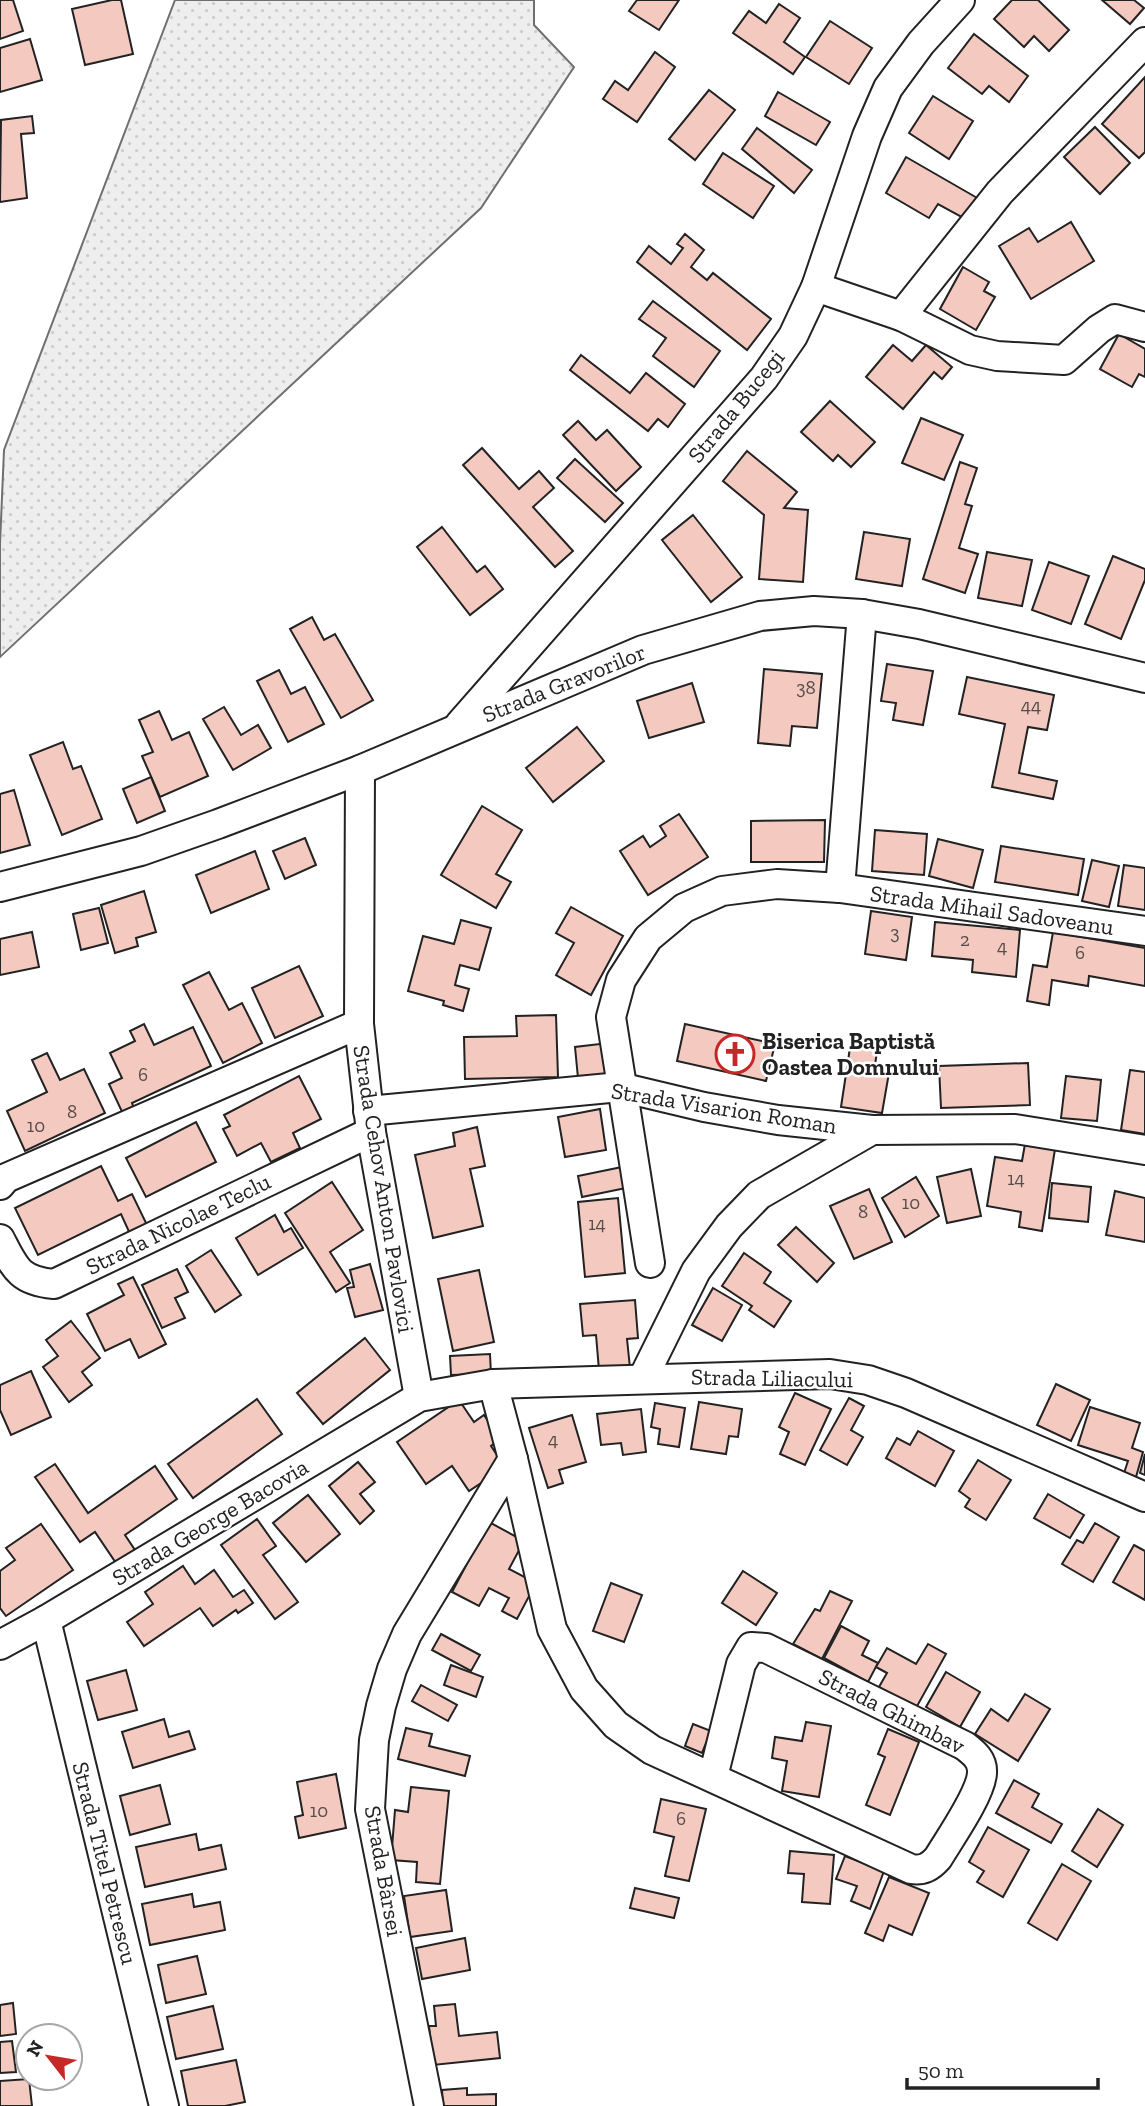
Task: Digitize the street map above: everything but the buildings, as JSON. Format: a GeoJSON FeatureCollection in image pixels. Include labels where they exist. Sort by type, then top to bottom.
{"type":"FeatureCollection","features":[{"type":"Feature","properties":{"kind":"street","name":"Strada Bucegi"},"geometry":{"type":"LineString","coordinates":[[456,728],[764,378],[793,336],[816,287],[867,136],[888,88],[921,43],[960,0]]}},
{"type":"Feature","properties":{"kind":"street"},"geometry":{"type":"LineString","coordinates":[[901,316],[1000,192],[1145,42]]}},
{"type":"Feature","properties":{"kind":"street"},"geometry":{"type":"LineString","coordinates":[[816,287],[901,316],[970,350],[997,356],[1064,360],[1099,329],[1115,319],[1145,327]]}},
{"type":"Feature","properties":{"kind":"street","name":"Strada Gravorilor"},"geometry":{"type":"LineString","coordinates":[[0,887],[141,851],[360,771],[643,650],[760,617],[814,611],[862,614],[919,624],[1145,678]]}},
{"type":"Feature","properties":{"kind":"street"},"geometry":{"type":"LineString","coordinates":[[840,888],[862,614]]}},
{"type":"Feature","properties":{"kind":"street","name":"Strada Cehov Anton Pavlovici"},"geometry":{"type":"LineString","coordinates":[[360,771],[359,1024],[369,1121],[419,1397]]}},
{"type":"Feature","properties":{"kind":"street","name":"Strada Mihail Sadoveanu"},"geometry":{"type":"LineString","coordinates":[[650,1263],[611,1017],[621,980],[648,938],[684,908],[722,891],[777,884],[840,888],[1145,931]]}},
{"type":"Feature","properties":{"kind":"street"},"geometry":{"type":"LineString","coordinates":[[0,1185],[6,1178],[359,1024]]}},
{"type":"Feature","properties":{"kind":"street","name":"Strada Visarion Roman"},"geometry":{"type":"LineString","coordinates":[[369,1121],[620,1087],[704,1107],[766,1118],[872,1130],[1015,1129],[1145,1150]]}},
{"type":"Feature","properties":{"kind":"street","name":"Strada Nicolae Teclu"},"geometry":{"type":"LineString","coordinates":[[0,1239],[16,1270],[34,1282],[54,1283],[369,1121]]}},
{"type":"Feature","properties":{"kind":"street"},"geometry":{"type":"LineString","coordinates":[[643,1378],[696,1271],[729,1226],[758,1195],[872,1130]]}},
{"type":"Feature","properties":{"kind":"street","name":"Strada Liliacului"},"geometry":{"type":"LineString","coordinates":[[419,1397],[493,1384],[830,1374],[868,1380],[905,1393],[1145,1497]]}},
{"type":"Feature","properties":{"kind":"street","name":"Strada Ghimbav"},"geometry":{"type":"LineString","coordinates":[[493,1384],[552,1629],[584,1689],[616,1725],[652,1750],[918,1870],[933,1864],[938,1858],[978,1789],[982,1773],[975,1754],[965,1746],[766,1648],[751,1647],[741,1664],[713,1777]]}},
{"type":"Feature","properties":{"kind":"street","name":"Strada George Bacovia"},"geometry":{"type":"LineString","coordinates":[[0,1645],[419,1397]]}},
{"type":"Feature","properties":{"kind":"street","name":"Strada Bârsei"},"geometry":{"type":"LineString","coordinates":[[429,2106],[370,1810],[374,1740],[392,1669],[407,1634],[513,1459]]}},
{"type":"Feature","properties":{"kind":"street","name":"Strada Titel Petrescu"},"geometry":{"type":"LineString","coordinates":[[46,1620],[164,2106]]}},
{"type":"Feature","properties":{"kind":"shaded area"},"geometry":{"type":"Polygon","coordinates":[[[175,0],[534,0],[534,25],[574,67],[481,208],[0,657],[0,544],[4,450],[175,0]]]}},
{"type":"Feature","properties":{"kind":"place","name":"Biserica Baptistă Oastea Domnului"},"geometry":{"type":"Point","coordinates":[735,1054]}}]}
